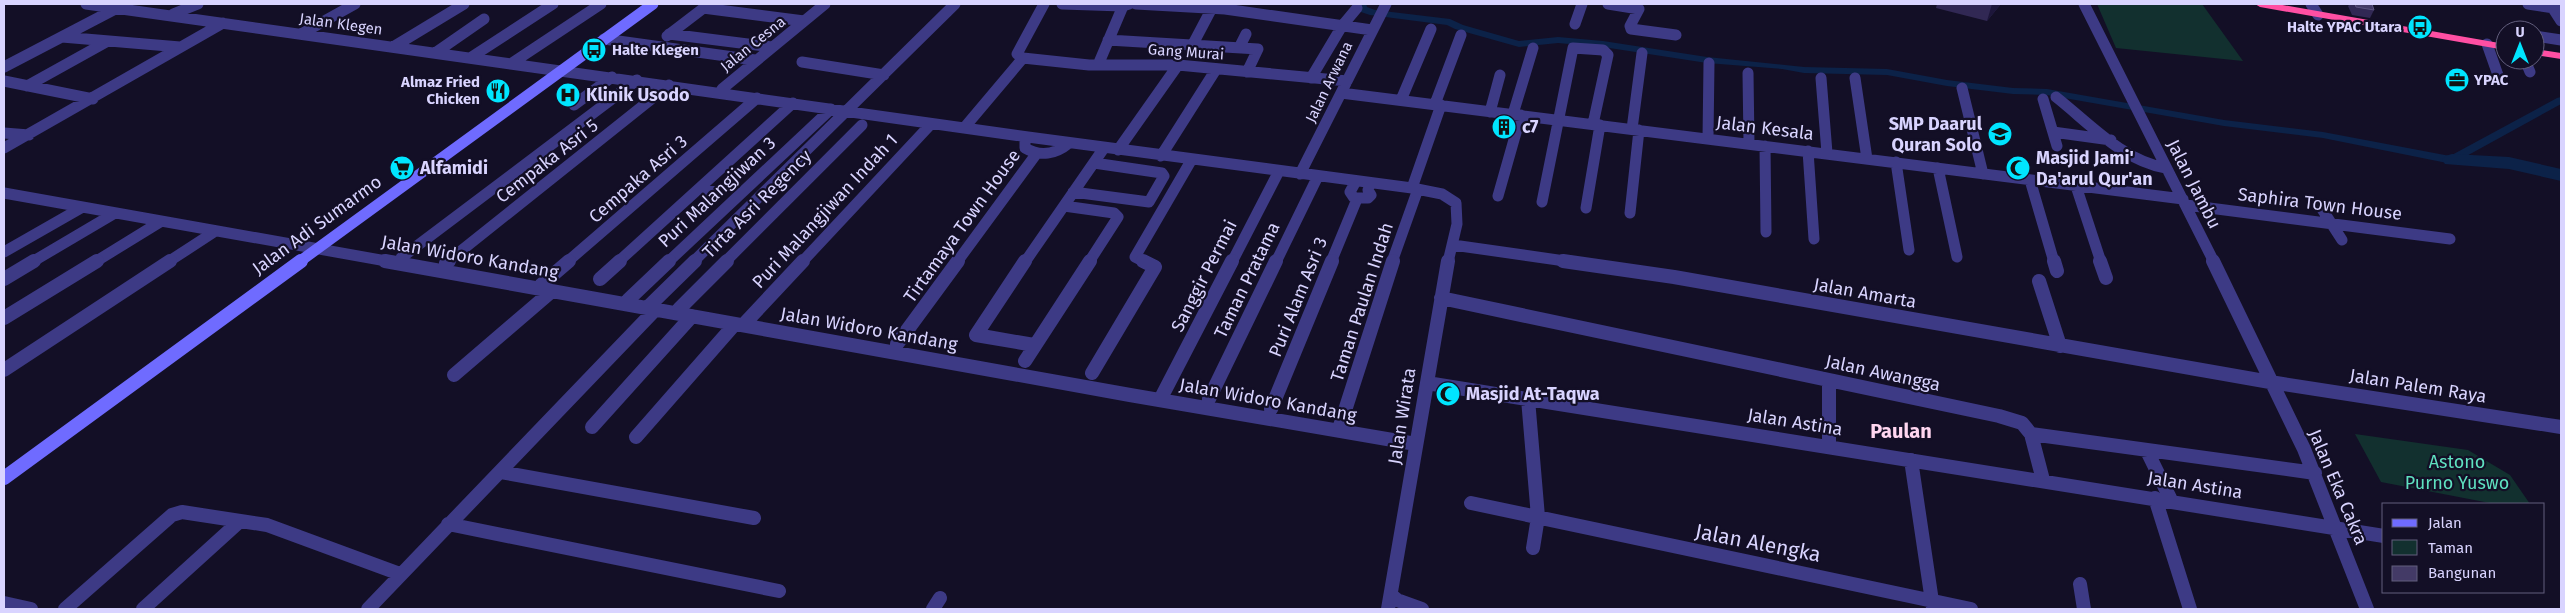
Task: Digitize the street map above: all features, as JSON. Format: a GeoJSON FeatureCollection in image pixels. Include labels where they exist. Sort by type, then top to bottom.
{"type":"FeatureCollection","features":[{"type":"Feature","properties":{"kind":"highway"},"geometry":{"type":"LineString","coordinates":[[2260,4],[2495,45]]}},
{"type":"Feature","properties":{"kind":"highway"},"geometry":{"type":"LineString","coordinates":[[2545,54],[2561,56]]}},
{"type":"Feature","properties":{"kind":"main road","name":"Jalan Adi Sumarmo"},"geometry":{"type":"LineString","coordinates":[[4,478],[315,249],[653,4]]}},
{"type":"Feature","properties":{"kind":"street","name":"Jalan Klegen"},"geometry":{"type":"LineString","coordinates":[[86,4],[171,14],[223,23],[848,111],[862,120],[879,116],[1161,156],[1415,189]]}},
{"type":"Feature","properties":{"kind":"street"},"geometry":{"type":"LineString","coordinates":[[140,10],[154,4]]}},
{"type":"Feature","properties":{"kind":"street"},"geometry":{"type":"LineString","coordinates":[[171,14],[198,4]]}},
{"type":"Feature","properties":{"kind":"street"},"geometry":{"type":"LineString","coordinates":[[301,34],[355,4]]}},
{"type":"Feature","properties":{"kind":"street"},"geometry":{"type":"LineString","coordinates":[[393,46],[464,4]]}},
{"type":"Feature","properties":{"kind":"street"},"geometry":{"type":"LineString","coordinates":[[470,58],[553,4]]}},
{"type":"Feature","properties":{"kind":"street"},"geometry":{"type":"LineString","coordinates":[[512,63],[600,4]]}},
{"type":"Feature","properties":{"kind":"street","name":"Jalan Cesna"},"geometry":{"type":"LineString","coordinates":[[722,89],[825,4]]}},
{"type":"Feature","properties":{"kind":"street"},"geometry":{"type":"LineString","coordinates":[[368,609],[448,524],[550,421],[652,308],[955,4]]}},
{"type":"Feature","properties":{"kind":"street"},"geometry":{"type":"LineString","coordinates":[[964,128],[1023,58],[1017,54],[1038,19],[1044,4]]}},
{"type":"Feature","properties":{"kind":"street"},"geometry":{"type":"LineString","coordinates":[[1062,4],[1126,5],[1108,40],[1098,65]]}},
{"type":"Feature","properties":{"kind":"street"},"geometry":{"type":"LineString","coordinates":[[1136,4],[1212,8],[1372,30]]}},
{"type":"Feature","properties":{"kind":"street"},"geometry":{"type":"LineString","coordinates":[[1575,24],[1582,4]]}},
{"type":"Feature","properties":{"kind":"street"},"geometry":{"type":"LineString","coordinates":[[1608,4],[1640,9],[1630,26],[1631,29],[1676,36]]}},
{"type":"Feature","properties":{"kind":"street","name":"Jalan Jambu"},"geometry":{"type":"LineString","coordinates":[[2084,4],[2185,202],[2270,382]]}},
{"type":"Feature","properties":{"kind":"street"},"geometry":{"type":"LineString","coordinates":[[2311,4],[2318,15]]}},
{"type":"Feature","properties":{"kind":"street"},"geometry":{"type":"LineString","coordinates":[[2528,4],[2557,8],[2561,21]]}},
{"type":"Feature","properties":{"kind":"street"},"geometry":{"type":"LineString","coordinates":[[654,46],[706,6],[804,21]]}},
{"type":"Feature","properties":{"kind":"street"},"geometry":{"type":"LineString","coordinates":[[4,67],[119,7]]}},
{"type":"Feature","properties":{"kind":"street"},"geometry":{"type":"LineString","coordinates":[[1193,44],[1212,8]]}},
{"type":"Feature","properties":{"kind":"street"},"geometry":{"type":"LineString","coordinates":[[1311,78],[1342,26],[1357,8]]}},
{"type":"Feature","properties":{"kind":"street","name":"Jalan Arwana"},"geometry":{"type":"LineString","coordinates":[[1300,174],[1383,10]]}},
{"type":"Feature","properties":{"kind":"street"},"geometry":{"type":"LineString","coordinates":[[435,53],[484,19]]}},
{"type":"Feature","properties":{"kind":"street"},"geometry":{"type":"LineString","coordinates":[[4,148],[93,99],[223,23]]}},
{"type":"Feature","properties":{"kind":"street"},"geometry":{"type":"LineString","coordinates":[[1401,100],[1431,29]]}},
{"type":"Feature","properties":{"kind":"street"},"geometry":{"type":"LineString","coordinates":[[670,34],[772,47]]}},
{"type":"Feature","properties":{"kind":"street"},"geometry":{"type":"LineString","coordinates":[[1240,46],[1246,34]]}},
{"type":"Feature","properties":{"kind":"street","name":"Taman Paulan Indah"},"geometry":{"type":"LineString","coordinates":[[1340,426],[1415,189],[1438,104],[1461,35]]}},
{"type":"Feature","properties":{"kind":"street"},"geometry":{"type":"LineString","coordinates":[[62,37],[180,47]]}},
{"type":"Feature","properties":{"kind":"street"},"geometry":{"type":"LineString","coordinates":[[2545,38],[2561,40]]}},
{"type":"Feature","properties":{"kind":"street"},"geometry":{"type":"LineString","coordinates":[[604,39],[756,60]]}},
{"type":"Feature","properties":{"kind":"street"},"geometry":{"type":"LineString","coordinates":[[1108,40],[1240,46],[1258,50],[1247,72]]}},
{"type":"Feature","properties":{"kind":"street"},"geometry":{"type":"LineString","coordinates":[[27,86],[108,41]]}},
{"type":"Feature","properties":{"kind":"street"},"geometry":{"type":"LineString","coordinates":[[2486,44],[2499,78]]}},
{"type":"Feature","properties":{"kind":"street"},"geometry":{"type":"LineString","coordinates":[[1542,202],[1572,49],[1580,47],[1603,50],[1608,55],[1586,208]]}},
{"type":"Feature","properties":{"kind":"street"},"geometry":{"type":"LineString","coordinates":[[1498,196],[1533,48]]}},
{"type":"Feature","properties":{"kind":"street"},"geometry":{"type":"LineString","coordinates":[[1630,213],[1642,53]]}},
{"type":"Feature","properties":{"kind":"street"},"geometry":{"type":"LineString","coordinates":[[4,55],[23,57]]}},
{"type":"Feature","properties":{"kind":"street","name":"Gang Murai"},"geometry":{"type":"LineString","coordinates":[[1023,58],[1098,65],[1178,65],[1347,81]]}},
{"type":"Feature","properties":{"kind":"street"},"geometry":{"type":"LineString","coordinates":[[802,62],[884,75]]}},
{"type":"Feature","properties":{"kind":"street"},"geometry":{"type":"LineString","coordinates":[[1708,138],[1709,63]]}},
{"type":"Feature","properties":{"kind":"street"},"geometry":{"type":"LineString","coordinates":[[1118,150],[1178,65]]}},
{"type":"Feature","properties":{"kind":"street"},"geometry":{"type":"LineString","coordinates":[[1161,156],[1214,71]]}},
{"type":"Feature","properties":{"kind":"street"},"geometry":{"type":"LineString","coordinates":[[1748,72],[1748,144]]}},
{"type":"Feature","properties":{"kind":"street"},"geometry":{"type":"LineString","coordinates":[[1490,112],[1500,75]]}},
{"type":"Feature","properties":{"kind":"street"},"geometry":{"type":"LineString","coordinates":[[574,105],[612,77]]}},
{"type":"Feature","properties":{"kind":"street"},"geometry":{"type":"LineString","coordinates":[[1821,78],[1827,153]]}},
{"type":"Feature","properties":{"kind":"street"},"geometry":{"type":"LineString","coordinates":[[1856,78],[1867,159]]}},
{"type":"Feature","properties":{"kind":"street"},"geometry":{"type":"LineString","coordinates":[[401,258],[637,80]]}},
{"type":"Feature","properties":{"kind":"street"},"geometry":{"type":"LineString","coordinates":[[4,81],[93,99]]}},
{"type":"Feature","properties":{"kind":"street","name":"Cempaka Asri 5"},"geometry":{"type":"LineString","coordinates":[[446,263],[669,85]]}},
{"type":"Feature","properties":{"kind":"street"},"geometry":{"type":"LineString","coordinates":[[1962,88],[1983,174]]}},
{"type":"Feature","properties":{"kind":"street","name":"Jalan Kesala"},"geometry":{"type":"LineString","coordinates":[[1341,93],[1827,153],[2185,202]]}},
{"type":"Feature","properties":{"kind":"street"},"geometry":{"type":"LineString","coordinates":[[2056,97],[2140,162],[2166,168]]}},
{"type":"Feature","properties":{"kind":"street","name":"Cempaka Asri 3"},"geometry":{"type":"LineString","coordinates":[[454,375],[546,288],[756,98]]}},
{"type":"Feature","properties":{"kind":"street"},"geometry":{"type":"LineString","coordinates":[[2043,99],[2057,146]]}},
{"type":"Feature","properties":{"kind":"street"},"geometry":{"type":"LineString","coordinates":[[600,279],[793,103]]}},
{"type":"Feature","properties":{"kind":"street","name":"Puri Malangjiwan 3"},"geometry":{"type":"LineString","coordinates":[[628,300],[830,109]]}},
{"type":"Feature","properties":{"kind":"street","name":"Tirta Asri Regency"},"geometry":{"type":"LineString","coordinates":[[678,309],[862,120]]}},
{"type":"Feature","properties":{"kind":"street","name":"Puri Malangjiwan Indah 1"},"geometry":{"type":"LineString","coordinates":[[636,437],[737,326],[931,124]]}},
{"type":"Feature","properties":{"kind":"street"},"geometry":{"type":"LineString","coordinates":[[2053,132],[2111,140]]}},
{"type":"Feature","properties":{"kind":"street"},"geometry":{"type":"LineString","coordinates":[[4,133],[29,135]]}},
{"type":"Feature","properties":{"kind":"street","name":"Tirtamaya Town House"},"geometry":{"type":"LineString","coordinates":[[1028,137],[1025,141],[1025,148],[1037,153],[1055,152],[1068,143]]}},
{"type":"Feature","properties":{"kind":"street"},"geometry":{"type":"LineString","coordinates":[[1765,146],[1766,232]]}},
{"type":"Feature","properties":{"kind":"street"},"geometry":{"type":"LineString","coordinates":[[1034,345],[980,337],[976,335],[976,332],[1104,148]]}},
{"type":"Feature","properties":{"kind":"street"},"geometry":{"type":"LineString","coordinates":[[1808,151],[1814,239]]}},
{"type":"Feature","properties":{"kind":"street","name":"Tirtamaya Town House"},"geometry":{"type":"LineString","coordinates":[[897,344],[1037,153]]}},
{"type":"Feature","properties":{"kind":"street"},"geometry":{"type":"LineString","coordinates":[[1092,373],[1155,267],[1135,257],[1192,159]]}},
{"type":"Feature","properties":{"kind":"street"},"geometry":{"type":"LineString","coordinates":[[1896,162],[1909,250]]}},
{"type":"Feature","properties":{"kind":"street"},"geometry":{"type":"LineString","coordinates":[[1073,192],[1149,202],[1164,176],[1162,173],[1094,163]]}},
{"type":"Feature","properties":{"kind":"street"},"geometry":{"type":"LineString","coordinates":[[1938,168],[1957,258]]}},
{"type":"Feature","properties":{"kind":"street","name":"Sanggir Permai"},"geometry":{"type":"LineString","coordinates":[[1162,396],[1279,171]]}},
{"type":"Feature","properties":{"kind":"street","name":"Taman Pratama"},"geometry":{"type":"LineString","coordinates":[[1209,399],[1318,176]]}},
{"type":"Feature","properties":{"kind":"street"},"geometry":{"type":"LineString","coordinates":[[2030,180],[2057,271]]}},
{"type":"Feature","properties":{"kind":"street","name":"Puri Alam Asri 3"},"geometry":{"type":"LineString","coordinates":[[1356,181],[1350,196],[1357,199],[1368,198],[1371,195],[1368,190],[1370,183]]}},
{"type":"Feature","properties":{"kind":"street"},"geometry":{"type":"LineString","coordinates":[[2076,186],[2106,278]]}},
{"type":"Feature","properties":{"kind":"street"},"geometry":{"type":"LineString","coordinates":[[699,189],[720,192]]}},
{"type":"Feature","properties":{"kind":"street","name":"Jalan Wirata"},"geometry":{"type":"LineString","coordinates":[[1390,602],[1441,298],[1457,224],[1456,203],[1442,194],[1415,189]]}},
{"type":"Feature","properties":{"kind":"street"},"geometry":{"type":"LineString","coordinates":[[4,201],[9,194]]}},
{"type":"Feature","properties":{"kind":"street","name":"Jalan Widoro Kandang"},"geometry":{"type":"LineString","coordinates":[[9,194],[214,232],[546,288],[652,308],[688,320],[737,326],[1416,444]]}},
{"type":"Feature","properties":{"kind":"street","name":"Puri Alam Asri 3"},"geometry":{"type":"LineString","coordinates":[[1271,409],[1357,199]]}},
{"type":"Feature","properties":{"kind":"street","name":"Saphira Town House"},"geometry":{"type":"LineString","coordinates":[[2185,202],[2450,239]]}},
{"type":"Feature","properties":{"kind":"street"},"geometry":{"type":"LineString","coordinates":[[1025,361],[1118,217],[1114,213],[1064,206]]}},
{"type":"Feature","properties":{"kind":"street"},"geometry":{"type":"LineString","coordinates":[[4,252],[81,208]]}},
{"type":"Feature","properties":{"kind":"street"},"geometry":{"type":"LineString","coordinates":[[2322,208],[2342,240]]}},
{"type":"Feature","properties":{"kind":"street"},"geometry":{"type":"LineString","coordinates":[[4,279],[115,213]]}},
{"type":"Feature","properties":{"kind":"street"},"geometry":{"type":"LineString","coordinates":[[4,318],[160,222]]}},
{"type":"Feature","properties":{"kind":"street"},"geometry":{"type":"LineString","coordinates":[[4,370],[214,232]]}},
{"type":"Feature","properties":{"kind":"street","name":"Jalan Amarta"},"geometry":{"type":"LineString","coordinates":[[1453,245],[1674,276],[2270,382]]}},
{"type":"Feature","properties":{"kind":"street"},"geometry":{"type":"LineString","coordinates":[[2039,280],[2060,346]]}},
{"type":"Feature","properties":{"kind":"street","name":"Jalan Awangga"},"geometry":{"type":"LineString","coordinates":[[1441,298],[2013,420],[2028,428],[2031,434],[2315,473]]}},
{"type":"Feature","properties":{"kind":"street"},"geometry":{"type":"LineString","coordinates":[[592,428],[688,320]]}},
{"type":"Feature","properties":{"kind":"street"},"geometry":{"type":"LineString","coordinates":[[1829,381],[1829,447]]}},
{"type":"Feature","properties":{"kind":"street","name":"Jalan Palem Raya"},"geometry":{"type":"LineString","coordinates":[[2270,382],[2561,427]]}},
{"type":"Feature","properties":{"kind":"street","name":"Jalan Eka Cakra"},"geometry":{"type":"LineString","coordinates":[[2270,382],[2315,473],[2367,609]]}},
{"type":"Feature","properties":{"kind":"street","name":"Jalan Astina"},"geometry":{"type":"LineString","coordinates":[[1426,383],[2163,499],[2382,536]]}},
{"type":"Feature","properties":{"kind":"street"},"geometry":{"type":"LineString","coordinates":[[1528,399],[1535,504],[1538,517],[1533,548]]}},
{"type":"Feature","properties":{"kind":"street"},"geometry":{"type":"LineString","coordinates":[[2031,434],[2042,480]]}},
{"type":"Feature","properties":{"kind":"street"},"geometry":{"type":"LineString","coordinates":[[2147,451],[2163,499],[2190,609]]}},
{"type":"Feature","properties":{"kind":"street"},"geometry":{"type":"LineString","coordinates":[[1911,460],[1933,605]]}},
{"type":"Feature","properties":{"kind":"street"},"geometry":{"type":"LineString","coordinates":[[501,472],[754,518]]}},
{"type":"Feature","properties":{"kind":"street","name":"Jalan Alengka"},"geometry":{"type":"LineString","coordinates":[[1471,503],[1933,605],[1971,609]]}},
{"type":"Feature","properties":{"kind":"street"},"geometry":{"type":"LineString","coordinates":[[65,609],[172,515],[182,512],[267,525],[400,574]]}},
{"type":"Feature","properties":{"kind":"street"},"geometry":{"type":"LineString","coordinates":[[143,609],[240,520]]}},
{"type":"Feature","properties":{"kind":"street"},"geometry":{"type":"LineString","coordinates":[[448,524],[779,592]]}},
{"type":"Feature","properties":{"kind":"street"},"geometry":{"type":"LineString","coordinates":[[2080,584],[2084,609]]}},
{"type":"Feature","properties":{"kind":"street"},"geometry":{"type":"LineString","coordinates":[[1390,602],[1397,600],[1422,609]]}},
{"type":"Feature","properties":{"kind":"street"},"geometry":{"type":"LineString","coordinates":[[4,603],[31,609]]}},
{"type":"Feature","properties":{"kind":"green space"},"geometry":{"type":"Polygon","coordinates":[[[2097,4],[2202,4],[2243,61],[2116,48],[2097,4]]]}},
{"type":"Feature","properties":{"kind":"green space","name":"Astono Purno Yuswo"},"geometry":{"type":"Polygon","coordinates":[[[2355,434],[2468,450],[2510,475],[2529,503],[2490,503],[2381,482],[2355,434]]]}},
{"type":"Feature","properties":{"kind":"building"},"geometry":{"type":"Polygon","coordinates":[[[2355,4],[2372,4],[2374,10],[2356,7],[2355,4]]]}},
{"type":"Feature","properties":{"kind":"building"},"geometry":{"type":"Polygon","coordinates":[[[1499,115],[1512,117],[1510,126],[1498,124],[1499,115]]]}},
{"type":"Feature","properties":{"kind":"waterway"},"geometry":{"type":"LineString","coordinates":[[1361,4],[1362,9],[1374,13],[1450,22],[1459,27],[1519,44],[1558,40],[1603,44],[1707,60],[1782,66],[1804,70],[1887,72],[1947,83],[2013,91],[2047,92],[2224,123],[2323,135],[2452,160],[2561,100]]}},
{"type":"Feature","properties":{"kind":"waterway"},"geometry":{"type":"LineString","coordinates":[[2452,160],[2509,163],[2561,175]]}},
{"type":"Feature","properties":{"kind":"place","name":"Halte YPAC Utara"},"geometry":{"type":"Point","coordinates":[2420,27]}},
{"type":"Feature","properties":{"kind":"place","name":"Halte Klegen"},"geometry":{"type":"Point","coordinates":[594,50]}},
{"type":"Feature","properties":{"kind":"place","name":"YPAC"},"geometry":{"type":"Point","coordinates":[2457,80]}},
{"type":"Feature","properties":{"kind":"place","name":"Almaz Fried Chicken"},"geometry":{"type":"Point","coordinates":[498,91]}},
{"type":"Feature","properties":{"kind":"place","name":"Klinik Usodo"},"geometry":{"type":"Point","coordinates":[568,95]}},
{"type":"Feature","properties":{"kind":"place","name":"c7"},"geometry":{"type":"Point","coordinates":[1504,127]}},
{"type":"Feature","properties":{"kind":"place","name":"SMP Daarul Quran Solo"},"geometry":{"type":"Point","coordinates":[2000,134]}},
{"type":"Feature","properties":{"kind":"place","name":"Alfamidi"},"geometry":{"type":"Point","coordinates":[402,168]}},
{"type":"Feature","properties":{"kind":"place","name":"Masjid Jami' Da'arul Qur'an"},"geometry":{"type":"Point","coordinates":[2018,168]}},
{"type":"Feature","properties":{"kind":"place","name":"Masjid At-Taqwa"},"geometry":{"type":"Point","coordinates":[1448,394]}},
{"type":"Feature","properties":{"kind":"district","name":"Paulan"},"geometry":{"type":"Point","coordinates":[1901,431]}}]}
